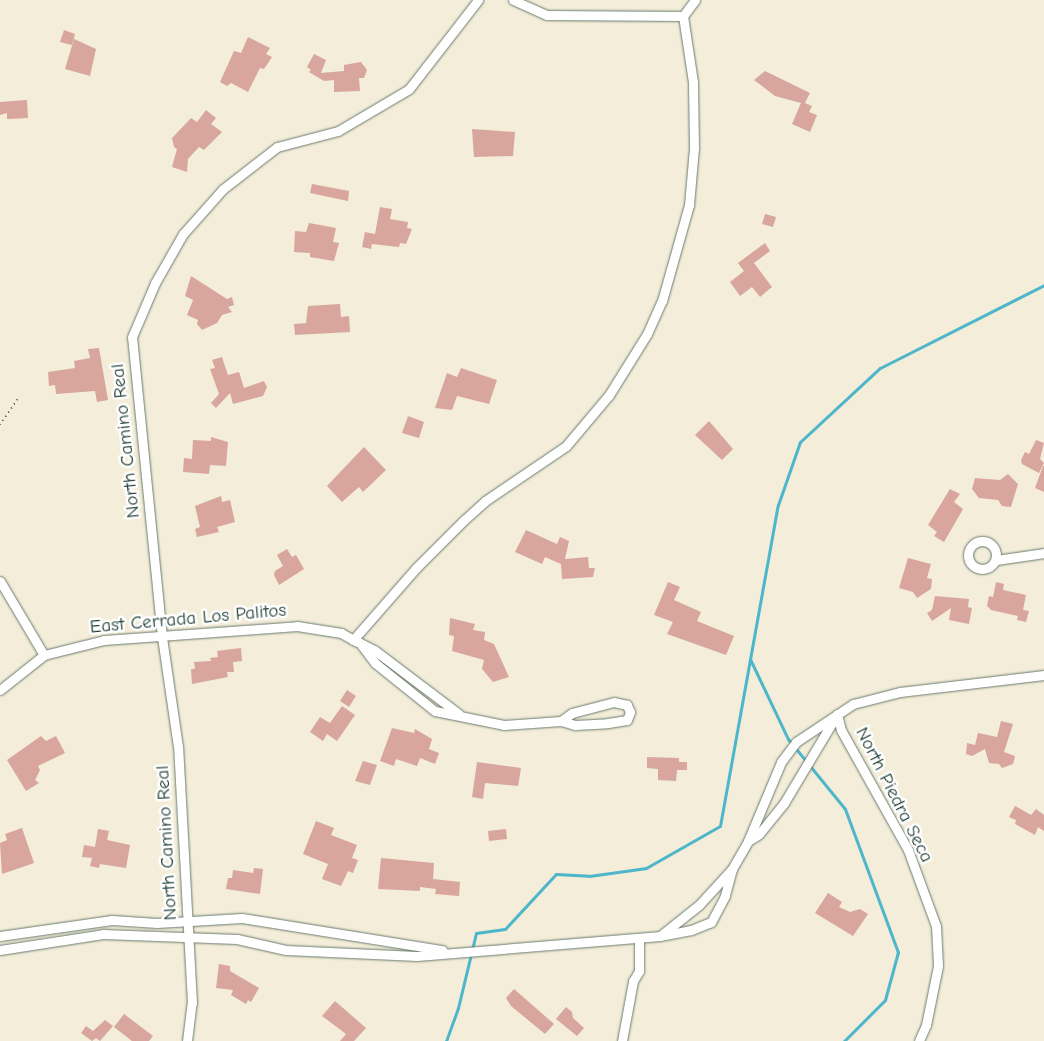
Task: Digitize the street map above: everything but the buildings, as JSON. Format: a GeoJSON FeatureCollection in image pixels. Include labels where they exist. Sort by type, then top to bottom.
{"type":"FeatureCollection","features":[{"type":"Feature","properties":{"kind":"street","name":"North Camino Real"},"geometry":{"type":"LineString","coordinates":[[187,1041],[192,1003],[178,748],[162,637],[132,337],[155,283],[183,234],[223,189],[277,146],[338,131],[409,89],[478,0]]}},
{"type":"Feature","properties":{"kind":"street"},"geometry":{"type":"LineString","coordinates":[[513,0],[548,15],[683,16]]}},
{"type":"Feature","properties":{"kind":"street"},"geometry":{"type":"LineString","coordinates":[[356,642],[463,520],[485,501],[566,446],[609,395],[647,334],[662,301],[689,205],[694,148],[693,82],[683,16],[695,0]]}},
{"type":"Feature","properties":{"kind":"street"},"geometry":{"type":"LineString","coordinates":[[996,560],[1044,553]]}},
{"type":"Feature","properties":{"kind":"street"},"geometry":{"type":"LineString","coordinates":[[0,581],[44,655]]}},
{"type":"Feature","properties":{"kind":"street","name":"East Cerrada Los Palitos"},"geometry":{"type":"LineString","coordinates":[[0,690],[44,655],[104,640],[297,626],[326,629],[374,650],[459,714],[504,725],[561,721],[575,725],[627,720],[630,712],[627,705],[614,702],[572,714],[561,721]]}},
{"type":"Feature","properties":{"kind":"street"},"geometry":{"type":"LineString","coordinates":[[660,936],[699,906],[732,869],[748,841],[781,762],[796,742],[837,714],[853,704],[900,692],[1044,675]]}},
{"type":"Feature","properties":{"kind":"street","name":"North Piedra Seca"},"geometry":{"type":"LineString","coordinates":[[748,841],[759,834],[784,803],[837,714]]}},
{"type":"Feature","properties":{"kind":"street","name":"North Piedra Seca"},"geometry":{"type":"LineString","coordinates":[[837,714],[841,730],[908,850],[936,926],[938,966],[926,1024],[919,1041]]}},
{"type":"Feature","properties":{"kind":"street"},"geometry":{"type":"LineString","coordinates":[[0,950],[103,934],[236,939],[286,950],[417,956],[448,951],[639,940],[691,930],[711,922],[725,896],[732,869]]}},
{"type":"Feature","properties":{"kind":"street"},"geometry":{"type":"LineString","coordinates":[[0,936],[112,920],[157,923],[242,918],[448,951]]}},
{"type":"Feature","properties":{"kind":"street"},"geometry":{"type":"LineString","coordinates":[[622,1041],[633,981],[639,971],[639,940]]}},
{"type":"Feature","properties":{"kind":"path"},"geometry":{"type":"LineString","coordinates":[[0,425],[18,398]]}},
{"type":"Feature","properties":{"kind":"waterway"},"geometry":{"type":"LineString","coordinates":[[446,1041],[458,1008],[476,933],[505,929],[556,874],[589,876],[646,868],[720,826],[778,505],[800,442],[880,368],[1044,285]]}},
{"type":"Feature","properties":{"kind":"waterway"},"geometry":{"type":"LineString","coordinates":[[750,659],[788,739],[845,809],[898,952],[885,1000],[844,1041]]}}]}
